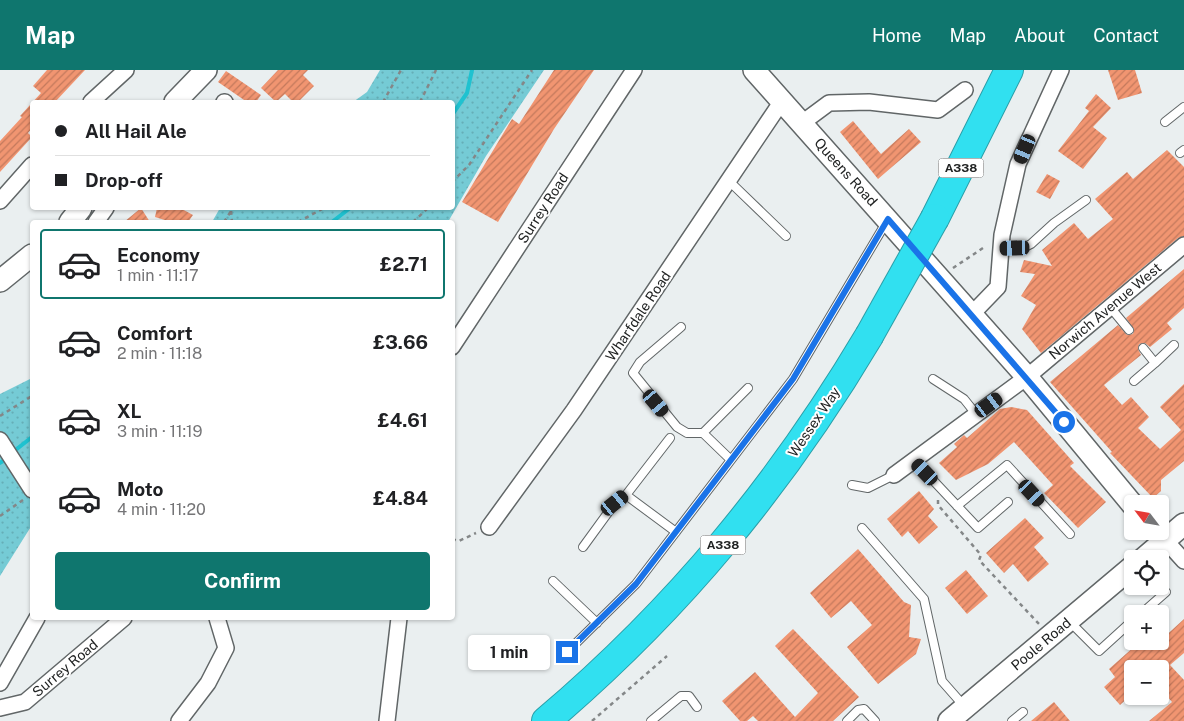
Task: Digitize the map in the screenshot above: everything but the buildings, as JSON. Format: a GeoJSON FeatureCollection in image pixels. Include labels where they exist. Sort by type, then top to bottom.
{"type":"FeatureCollection","features":[{"type":"Feature","properties":{"kind":"highway","name":"Wessex Way"},"geometry":{"type":"LineString","coordinates":[[546,721],[665,611],[720,548],[792,454],[869,336],[935,218],[1008,70]]}},
{"type":"Feature","properties":{"kind":"street"},"geometry":{"type":"LineString","coordinates":[[93,100],[126,70]]}},
{"type":"Feature","properties":{"kind":"street"},"geometry":{"type":"LineString","coordinates":[[177,100],[206,70]]}},
{"type":"Feature","properties":{"kind":"street","name":"Surrey Road"},"geometry":{"type":"LineString","coordinates":[[455,342],[634,70]]}},
{"type":"Feature","properties":{"kind":"street","name":"Queens Road"},"geometry":{"type":"LineString","coordinates":[[754,70],[1027,377],[1125,495]]}},
{"type":"Feature","properties":{"kind":"street"},"geometry":{"type":"LineString","coordinates":[[971,315],[998,287],[1001,242],[1018,164],[1061,70]]}},
{"type":"Feature","properties":{"kind":"street"},"geometry":{"type":"LineString","coordinates":[[802,123],[829,103],[869,102],[938,110],[965,90]]}},
{"type":"Feature","properties":{"kind":"street","name":"Wharfdale Road"},"geometry":{"type":"LineString","coordinates":[[489,527],[574,410],[782,101]]}},
{"type":"Feature","properties":{"kind":"street"},"geometry":{"type":"LineString","coordinates":[[0,201],[30,167]]}},
{"type":"Feature","properties":{"kind":"street"},"geometry":{"type":"LineString","coordinates":[[72,220],[79,210]]}},
{"type":"Feature","properties":{"kind":"street","name":"Norwich Avenue West"},"geometry":{"type":"LineString","coordinates":[[894,475],[1027,377],[1184,245]]}},
{"type":"Feature","properties":{"kind":"street"},"geometry":{"type":"LineString","coordinates":[[0,282],[30,257]]}},
{"type":"Feature","properties":{"kind":"street"},"geometry":{"type":"LineString","coordinates":[[0,440],[29,494]]}},
{"type":"Feature","properties":{"kind":"street"},"geometry":{"type":"LineString","coordinates":[[1169,532],[1184,524]]}},
{"type":"Feature","properties":{"kind":"street"},"geometry":{"type":"LineString","coordinates":[[1150,550],[1158,540]]}},
{"type":"Feature","properties":{"kind":"street"},"geometry":{"type":"LineString","coordinates":[[1165,540],[1184,561]]}},
{"type":"Feature","properties":{"kind":"street","name":"Poole Road"},"geometry":{"type":"LineString","coordinates":[[955,717],[1124,574]]}},
{"type":"Feature","properties":{"kind":"street"},"geometry":{"type":"LineString","coordinates":[[0,683],[36,620]]}},
{"type":"Feature","properties":{"kind":"street","name":"Surrey Road"},"geometry":{"type":"LineString","coordinates":[[0,708],[25,702],[122,620]]}},
{"type":"Feature","properties":{"kind":"street"},"geometry":{"type":"LineString","coordinates":[[179,721],[208,683],[226,648],[218,620]]}},
{"type":"Feature","properties":{"kind":"street"},"geometry":{"type":"LineString","coordinates":[[387,721],[399,620]]}},
{"type":"Feature","properties":{"kind":"lane"},"geometry":{"type":"LineString","coordinates":[[1164,122],[1184,107]]}},
{"type":"Feature","properties":{"kind":"lane"},"geometry":{"type":"LineString","coordinates":[[729,181],[786,236]]}},
{"type":"Feature","properties":{"kind":"lane"},"geometry":{"type":"LineString","coordinates":[[1001,242],[1025,247],[1086,200]]}},
{"type":"Feature","properties":{"kind":"lane"},"geometry":{"type":"LineString","coordinates":[[567,652],[636,584],[793,379],[888,219]]}},
{"type":"Feature","properties":{"kind":"lane"},"geometry":{"type":"LineString","coordinates":[[1110,307],[1129,330]]}},
{"type":"Feature","properties":{"kind":"lane"},"geometry":{"type":"LineString","coordinates":[[681,327],[640,362],[633,373],[677,427],[688,433],[702,433],[731,460]]}},
{"type":"Feature","properties":{"kind":"lane"},"geometry":{"type":"LineString","coordinates":[[1134,381],[1174,345]]}},
{"type":"Feature","properties":{"kind":"lane"},"geometry":{"type":"LineString","coordinates":[[1143,348],[1155,363]]}},
{"type":"Feature","properties":{"kind":"lane"},"geometry":{"type":"LineString","coordinates":[[933,379],[964,399],[976,414]]}},
{"type":"Feature","properties":{"kind":"lane"},"geometry":{"type":"LineString","coordinates":[[702,433],[748,388]]}},
{"type":"Feature","properties":{"kind":"lane"},"geometry":{"type":"LineString","coordinates":[[583,546],[615,503],[626,494],[670,438]]}},
{"type":"Feature","properties":{"kind":"lane"},"geometry":{"type":"LineString","coordinates":[[914,460],[978,528],[1008,502]]}},
{"type":"Feature","properties":{"kind":"lane"},"geometry":{"type":"LineString","coordinates":[[957,506],[1007,466],[1070,534]]}},
{"type":"Feature","properties":{"kind":"lane"},"geometry":{"type":"LineString","coordinates":[[852,485],[868,488],[894,475]]}},
{"type":"Feature","properties":{"kind":"lane"},"geometry":{"type":"LineString","coordinates":[[626,494],[676,532]]}},
{"type":"Feature","properties":{"kind":"lane"},"geometry":{"type":"LineString","coordinates":[[862,528],[924,599],[942,681],[955,717]]}},
{"type":"Feature","properties":{"kind":"lane"},"geometry":{"type":"LineString","coordinates":[[553,581],[597,623]]}},
{"type":"Feature","properties":{"kind":"lane"},"geometry":{"type":"LineString","coordinates":[[1151,605],[1163,595]]}},
{"type":"Feature","properties":{"kind":"lane"},"geometry":{"type":"LineString","coordinates":[[1069,621],[1099,651],[1124,628]]}},
{"type":"Feature","properties":{"kind":"lane"},"geometry":{"type":"LineString","coordinates":[[651,721],[680,696],[690,696],[697,707]]}},
{"type":"Feature","properties":{"kind":"lane"},"geometry":{"type":"LineString","coordinates":[[847,721],[858,710],[864,710],[875,721]]}},
{"type":"Feature","properties":{"kind":"lane"},"geometry":{"type":"LineString","coordinates":[[1012,721],[1023,712]]}},
{"type":"Feature","properties":{"kind":"path"},"geometry":{"type":"LineString","coordinates":[[384,100],[401,70]]}},
{"type":"Feature","properties":{"kind":"path"},"geometry":{"type":"LineString","coordinates":[[421,100],[436,70]]}},
{"type":"Feature","properties":{"kind":"path"},"geometry":{"type":"LineString","coordinates":[[455,179],[469,165],[532,70]]}},
{"type":"Feature","properties":{"kind":"path"},"geometry":{"type":"LineString","coordinates":[[302,220],[320,210]]}},
{"type":"Feature","properties":{"kind":"path"},"geometry":{"type":"LineString","coordinates":[[415,220],[426,210]]}},
{"type":"Feature","properties":{"kind":"path"},"geometry":{"type":"LineString","coordinates":[[936,276],[1001,242]]}},
{"type":"Feature","properties":{"kind":"path"},"geometry":{"type":"LineString","coordinates":[[0,416],[30,397]]}},
{"type":"Feature","properties":{"kind":"path"},"geometry":{"type":"LineString","coordinates":[[0,516],[29,494]]}},
{"type":"Feature","properties":{"kind":"path"},"geometry":{"type":"LineString","coordinates":[[937,498],[938,504],[981,555],[979,560],[1050,636]]}},
{"type":"Feature","properties":{"kind":"path"},"geometry":{"type":"LineString","coordinates":[[455,539],[459,540],[489,527]]}},
{"type":"Feature","properties":{"kind":"path"},"geometry":{"type":"LineString","coordinates":[[592,721],[667,656]]}},
{"type":"Feature","properties":{"kind":"shaded area"},"geometry":{"type":"Polygon","coordinates":[[[380,70],[544,70],[486,156],[455,210],[455,100],[356,100],[367,92],[380,70]]]}},
{"type":"Feature","properties":{"kind":"shaded area"},"geometry":{"type":"Polygon","coordinates":[[[219,210],[455,210],[449,220],[213,220],[219,210]]]}},
{"type":"Feature","properties":{"kind":"shaded area"},"geometry":{"type":"Polygon","coordinates":[[[30,379],[30,528],[0,576],[0,394],[30,379]]]}},
{"type":"Feature","properties":{"kind":"waterway"},"geometry":{"type":"LineString","coordinates":[[455,111],[467,93],[472,70]]}},
{"type":"Feature","properties":{"kind":"waterway"},"geometry":{"type":"LineString","coordinates":[[335,220],[347,210]]}},
{"type":"Feature","properties":{"kind":"waterway"},"geometry":{"type":"LineString","coordinates":[[13,452],[30,439]]}},
{"type":"Feature","properties":{"kind":"waterway"},"geometry":{"type":"LineString","coordinates":[[0,463],[8,457]]}},
{"type":"Feature","properties":{"kind":"route"},"geometry":{"type":"LineString","coordinates":[[567,652],[636,584],[793,379],[888,219],[936,276],[1027,377],[1064,422]]}}]}
